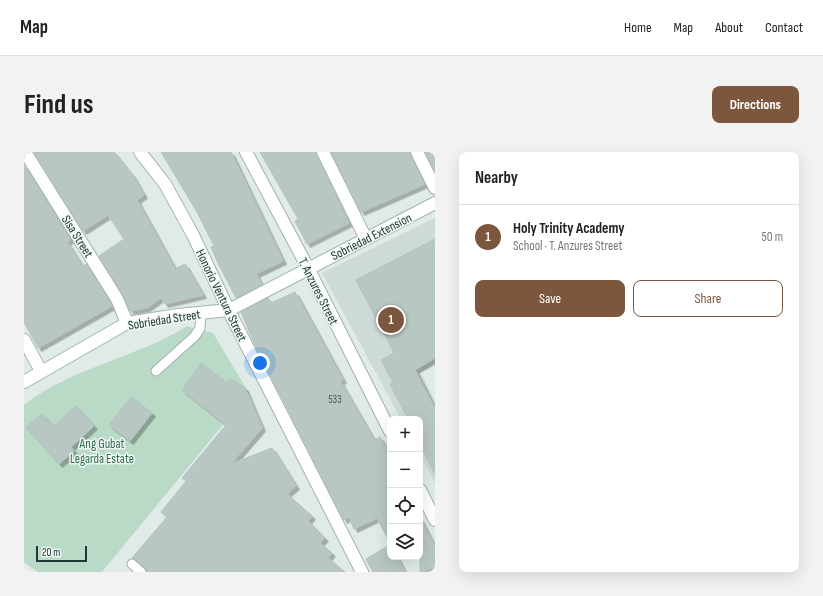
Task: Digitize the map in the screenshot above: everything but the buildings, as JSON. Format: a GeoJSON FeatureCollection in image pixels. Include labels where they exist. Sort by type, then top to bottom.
{"type":"FeatureCollection","features":[{"type":"Feature","properties":{"kind":"street","name":"Sisa Street"},"geometry":{"type":"LineString","coordinates":[[25,152],[117,300],[127,323]]}},
{"type":"Feature","properties":{"kind":"street","name":"Honorio Ventura Street"},"geometry":{"type":"LineString","coordinates":[[140,152],[165,184],[193,235],[229,310],[362,572]]}},
{"type":"Feature","properties":{"kind":"street","name":"T. Anzures Street"},"geometry":{"type":"LineString","coordinates":[[246,152],[308,268],[387,425]]}},
{"type":"Feature","properties":{"kind":"street"},"geometry":{"type":"LineString","coordinates":[[323,152],[366,239]]}},
{"type":"Feature","properties":{"kind":"street"},"geometry":{"type":"LineString","coordinates":[[417,152],[435,188]]}},
{"type":"Feature","properties":{"kind":"street","name":"Sobriedad Extension"},"geometry":{"type":"LineString","coordinates":[[308,268],[435,203]]}},
{"type":"Feature","properties":{"kind":"street","name":"Sobriedad Street"},"geometry":{"type":"LineString","coordinates":[[24,382],[127,323],[229,310],[308,268]]}},
{"type":"Feature","properties":{"kind":"street"},"geometry":{"type":"LineString","coordinates":[[24,340],[41,371]]}},
{"type":"Feature","properties":{"kind":"street"},"geometry":{"type":"LineString","coordinates":[[423,496],[435,520]]}},
{"type":"Feature","properties":{"kind":"lane"},"geometry":{"type":"LineString","coordinates":[[156,371],[195,336],[200,328],[201,313]]}},
{"type":"Feature","properties":{"kind":"lane"},"geometry":{"type":"LineString","coordinates":[[132,564],[141,572]]}},
{"type":"Feature","properties":{"kind":"shaded area"},"geometry":{"type":"Polygon","coordinates":[[[435,218],[435,366],[421,373],[435,401],[435,483],[423,461],[423,416],[399,416],[322,273],[435,218]]]}},
{"type":"Feature","properties":{"kind":"green space","name":"Ang Gubat Legarda Estate"},"geometry":{"type":"Polygon","coordinates":[[[187,326],[213,333],[249,393],[102,572],[38,572],[24,562],[24,405],[63,381],[168,337],[187,326]]]}},
{"type":"Feature","properties":{"kind":"place","name":"Holy Trinity Academy"},"geometry":{"type":"Point","coordinates":[391,320]}}]}
